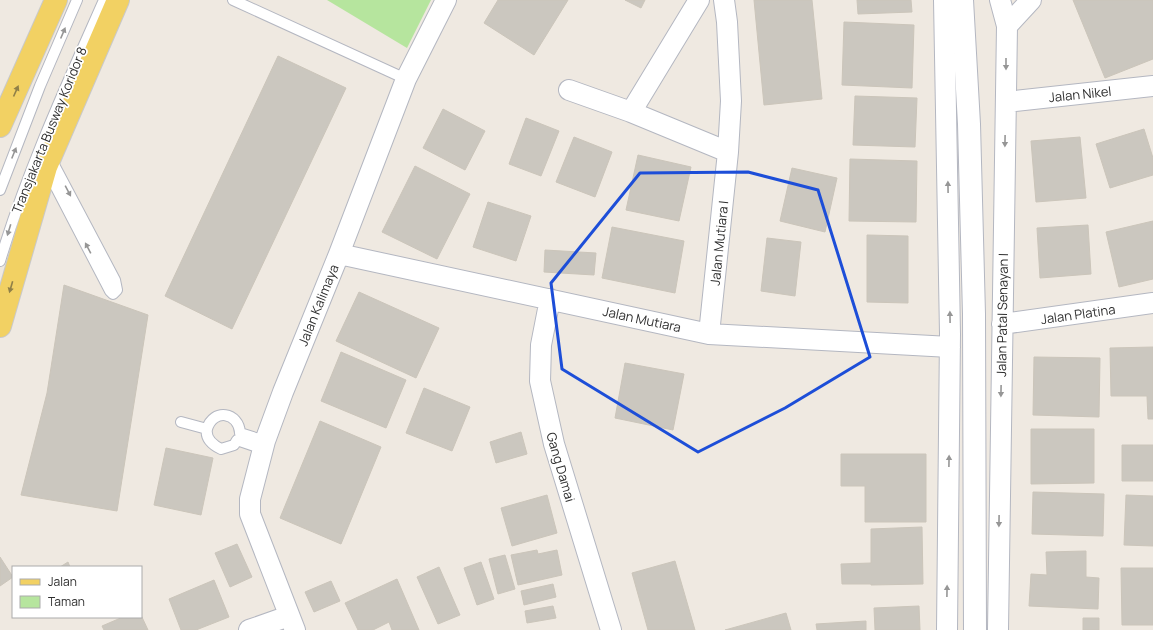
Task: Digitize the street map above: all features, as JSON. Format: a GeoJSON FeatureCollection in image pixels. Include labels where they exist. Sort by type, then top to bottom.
{"type":"FeatureCollection","features":[{"type":"Feature","properties":{"kind":"main road"},"geometry":{"type":"LineString","coordinates":[[0,126],[56,0]]}},
{"type":"Feature","properties":{"kind":"main road"},"geometry":{"type":"LineString","coordinates":[[0,326],[48,162],[118,0]]}},
{"type":"Feature","properties":{"kind":"main road","name":"Jalan Patal Senayan I"},"geometry":{"type":"LineString","coordinates":[[956,2],[969,124],[974,314],[975,630]]}},
{"type":"Feature","properties":{"kind":"street","name":"Jalan Kalimaya"},"geometry":{"type":"LineString","coordinates":[[292,623],[250,514],[250,499],[264,445],[283,392],[339,254],[406,79],[446,0]]}},
{"type":"Feature","properties":{"kind":"street"},"geometry":{"type":"LineString","coordinates":[[631,112],[699,0]]}},
{"type":"Feature","properties":{"kind":"street","name":"Jalan Mutiara I"},"geometry":{"type":"LineString","coordinates":[[709,334],[728,152],[731,101],[727,22],[724,0]]}},
{"type":"Feature","properties":{"kind":"street","name":"Jalan Patal Senayan I"},"geometry":{"type":"LineString","coordinates":[[998,630],[1006,102],[1006,26],[1000,0]]}},
{"type":"Feature","properties":{"kind":"street"},"geometry":{"type":"LineString","coordinates":[[1006,26],[1031,0]]}},
{"type":"Feature","properties":{"kind":"street","name":"Jalan Patal Senayan I"},"geometry":{"type":"LineString","coordinates":[[947,630],[950,347],[947,119],[956,2]]}},
{"type":"Feature","properties":{"kind":"street","name":"Jalan Nikel"},"geometry":{"type":"LineString","coordinates":[[1006,102],[1153,86]]}},
{"type":"Feature","properties":{"kind":"street"},"geometry":{"type":"LineString","coordinates":[[569,90],[631,112],[728,152]]}},
{"type":"Feature","properties":{"kind":"street","name":"Jalan Mutiara"},"geometry":{"type":"LineString","coordinates":[[339,254],[709,334],[950,347]]}},
{"type":"Feature","properties":{"kind":"street","name":"Gang Damai"},"geometry":{"type":"LineString","coordinates":[[550,300],[541,345],[540,382],[554,444],[611,630]]}},
{"type":"Feature","properties":{"kind":"street","name":"Jalan Platina"},"geometry":{"type":"LineString","coordinates":[[1002,324],[1153,303]]}},
{"type":"Feature","properties":{"kind":"street"},"geometry":{"type":"LineString","coordinates":[[249,630],[292,623]]}},
{"type":"Feature","properties":{"kind":"lane","name":"Transjakarta Busway Koridor 8"},"geometry":{"type":"LineString","coordinates":[[0,190],[34,101],[76,0]]}},
{"type":"Feature","properties":{"kind":"lane","name":"Transjakarta Busway Koridor 8"},"geometry":{"type":"LineString","coordinates":[[0,261],[12,222],[37,153],[104,0]]}},
{"type":"Feature","properties":{"kind":"lane"},"geometry":{"type":"LineString","coordinates":[[233,0],[406,79]]}},
{"type":"Feature","properties":{"kind":"lane"},"geometry":{"type":"LineString","coordinates":[[48,162],[115,280],[117,290],[113,294],[110,291],[48,162]]}},
{"type":"Feature","properties":{"kind":"lane"},"geometry":{"type":"LineString","coordinates":[[226,415],[234,418],[240,425],[240,433],[264,445],[237,440],[234,445],[221,449],[212,444],[208,439],[206,434],[207,429],[211,420],[217,416],[226,415]]}},
{"type":"Feature","properties":{"kind":"lane"},"geometry":{"type":"LineString","coordinates":[[180,422],[207,429]]}},
{"type":"Feature","properties":{"kind":"highlighted area"},"geometry":{"type":"Polygon","coordinates":[[[748,172],[818,190],[870,357],[785,408],[698,452],[562,369],[551,283],[640,173],[748,172]]]}},
{"type":"Feature","properties":{"kind":"green space"},"geometry":{"type":"Polygon","coordinates":[[[327,0],[431,0],[407,48],[327,0]]]}},
{"type":"Feature","properties":{"kind":"building"},"geometry":{"type":"Polygon","coordinates":[[[498,0],[568,0],[534,55],[484,23],[498,0]]]}},
{"type":"Feature","properties":{"kind":"building"},"geometry":{"type":"Polygon","coordinates":[[[625,0],[645,0],[641,8],[625,0]]]}},
{"type":"Feature","properties":{"kind":"building"},"geometry":{"type":"Polygon","coordinates":[[[754,0],[812,0],[822,99],[764,105],[754,0]]]}},
{"type":"Feature","properties":{"kind":"building"},"geometry":{"type":"Polygon","coordinates":[[[857,0],[911,0],[912,12],[858,14],[857,0]]]}},
{"type":"Feature","properties":{"kind":"building"},"geometry":{"type":"Polygon","coordinates":[[[1073,0],[1153,0],[1153,59],[1105,78],[1073,0]]]}},
{"type":"Feature","properties":{"kind":"building"},"geometry":{"type":"Polygon","coordinates":[[[844,22],[914,25],[912,88],[842,85],[844,22]]]}},
{"type":"Feature","properties":{"kind":"building"},"geometry":{"type":"Polygon","coordinates":[[[278,56],[346,88],[232,329],[165,296],[278,56]]]}},
{"type":"Feature","properties":{"kind":"building"},"geometry":{"type":"Polygon","coordinates":[[[855,96],[917,98],[915,147],[853,145],[855,96]]]}},
{"type":"Feature","properties":{"kind":"building"},"geometry":{"type":"Polygon","coordinates":[[[443,109],[485,131],[465,170],[423,148],[443,109]]]}},
{"type":"Feature","properties":{"kind":"building"},"geometry":{"type":"Polygon","coordinates":[[[526,118],[559,131],[541,176],[509,164],[526,118]]]}},
{"type":"Feature","properties":{"kind":"building"},"geometry":{"type":"Polygon","coordinates":[[[1144,129],[1153,158],[1153,175],[1110,188],[1096,144],[1144,129]]]}},
{"type":"Feature","properties":{"kind":"building"},"geometry":{"type":"Polygon","coordinates":[[[574,137],[612,152],[595,197],[556,182],[574,137]]]}},
{"type":"Feature","properties":{"kind":"building"},"geometry":{"type":"Polygon","coordinates":[[[1080,137],[1086,198],[1036,202],[1031,141],[1080,137]]]}},
{"type":"Feature","properties":{"kind":"building"},"geometry":{"type":"Polygon","coordinates":[[[638,155],[691,167],[679,221],[626,210],[638,155]]]}},
{"type":"Feature","properties":{"kind":"building"},"geometry":{"type":"Polygon","coordinates":[[[850,159],[917,161],[916,222],[849,221],[850,159]]]}},
{"type":"Feature","properties":{"kind":"building"},"geometry":{"type":"Polygon","coordinates":[[[415,166],[470,194],[437,259],[382,232],[415,166]]]}},
{"type":"Feature","properties":{"kind":"building"},"geometry":{"type":"Polygon","coordinates":[[[792,168],[837,178],[825,232],[780,221],[792,168]]]}},
{"type":"Feature","properties":{"kind":"building"},"geometry":{"type":"Polygon","coordinates":[[[488,202],[531,216],[516,261],[473,247],[488,202]]]}},
{"type":"Feature","properties":{"kind":"building"},"geometry":{"type":"Polygon","coordinates":[[[1153,221],[1153,279],[1119,287],[1106,232],[1153,221]]]}},
{"type":"Feature","properties":{"kind":"building"},"geometry":{"type":"Polygon","coordinates":[[[1088,225],[1091,274],[1040,278],[1037,228],[1088,225]]]}},
{"type":"Feature","properties":{"kind":"building"},"geometry":{"type":"Polygon","coordinates":[[[612,227],[684,241],[675,293],[602,278],[612,227]]]}},
{"type":"Feature","properties":{"kind":"building"},"geometry":{"type":"Polygon","coordinates":[[[867,235],[908,236],[908,303],[867,302],[867,235]]]}},
{"type":"Feature","properties":{"kind":"building"},"geometry":{"type":"Polygon","coordinates":[[[767,238],[801,242],[795,296],[761,291],[767,238]]]}},
{"type":"Feature","properties":{"kind":"building"},"geometry":{"type":"Polygon","coordinates":[[[545,250],[596,253],[594,275],[544,272],[545,250]]]}},
{"type":"Feature","properties":{"kind":"building"},"geometry":{"type":"Polygon","coordinates":[[[64,285],[148,315],[117,511],[21,495],[47,393],[64,285]]]}},
{"type":"Feature","properties":{"kind":"building"},"geometry":{"type":"Polygon","coordinates":[[[359,292],[439,328],[416,378],[336,341],[359,292]]]}},
{"type":"Feature","properties":{"kind":"building"},"geometry":{"type":"Polygon","coordinates":[[[1153,347],[1153,419],[1148,419],[1147,396],[1111,396],[1110,348],[1153,347]]]}},
{"type":"Feature","properties":{"kind":"building"},"geometry":{"type":"Polygon","coordinates":[[[341,352],[406,380],[386,428],[321,401],[341,352]]]}},
{"type":"Feature","properties":{"kind":"building"},"geometry":{"type":"Polygon","coordinates":[[[1034,357],[1100,358],[1099,417],[1033,415],[1034,357]]]}},
{"type":"Feature","properties":{"kind":"building"},"geometry":{"type":"Polygon","coordinates":[[[625,363],[684,374],[673,430],[615,418],[625,363]]]}},
{"type":"Feature","properties":{"kind":"building"},"geometry":{"type":"Polygon","coordinates":[[[424,388],[470,407],[452,451],[406,433],[424,388]]]}},
{"type":"Feature","properties":{"kind":"building"},"geometry":{"type":"Polygon","coordinates":[[[320,421],[381,447],[341,544],[280,518],[320,421]]]}},
{"type":"Feature","properties":{"kind":"building"},"geometry":{"type":"Polygon","coordinates":[[[1031,429],[1094,429],[1094,483],[1031,484],[1031,429]]]}},
{"type":"Feature","properties":{"kind":"building"},"geometry":{"type":"Polygon","coordinates":[[[521,432],[527,454],[496,463],[490,442],[521,432]]]}},
{"type":"Feature","properties":{"kind":"building"},"geometry":{"type":"Polygon","coordinates":[[[1122,445],[1153,445],[1153,481],[1122,481],[1122,445]]]}},
{"type":"Feature","properties":{"kind":"building"},"geometry":{"type":"Polygon","coordinates":[[[166,448],[213,458],[201,515],[154,505],[166,448]]]}},
{"type":"Feature","properties":{"kind":"building"},"geometry":{"type":"Polygon","coordinates":[[[841,454],[926,454],[926,522],[865,522],[865,486],[841,486],[841,454]]]}},
{"type":"Feature","properties":{"kind":"building"},"geometry":{"type":"Polygon","coordinates":[[[1033,492],[1104,494],[1103,536],[1032,534],[1033,492]]]}},
{"type":"Feature","properties":{"kind":"building"},"geometry":{"type":"Polygon","coordinates":[[[547,495],[557,533],[512,546],[501,508],[547,495]]]}},
{"type":"Feature","properties":{"kind":"building"},"geometry":{"type":"Polygon","coordinates":[[[1126,495],[1153,496],[1153,546],[1124,545],[1126,495]]]}},
{"type":"Feature","properties":{"kind":"building"},"geometry":{"type":"Polygon","coordinates":[[[922,527],[923,584],[842,584],[841,564],[871,563],[871,529],[922,527]]]}},
{"type":"Feature","properties":{"kind":"building"},"geometry":{"type":"Polygon","coordinates":[[[237,544],[252,577],[230,587],[215,553],[237,544]]]}},
{"type":"Feature","properties":{"kind":"building"},"geometry":{"type":"Polygon","coordinates":[[[537,550],[538,554],[557,550],[562,575],[518,585],[511,555],[537,550]]]}},
{"type":"Feature","properties":{"kind":"building"},"geometry":{"type":"Polygon","coordinates":[[[1086,551],[1086,577],[1099,578],[1098,609],[1029,606],[1031,574],[1047,575],[1046,552],[1086,551]]]}},
{"type":"Feature","properties":{"kind":"building"},"geometry":{"type":"Polygon","coordinates":[[[505,555],[515,589],[498,594],[489,559],[505,555]]]}},
{"type":"Feature","properties":{"kind":"building"},"geometry":{"type":"Polygon","coordinates":[[[0,557],[12,578],[0,586],[0,557]]]}},
{"type":"Feature","properties":{"kind":"building"},"geometry":{"type":"Polygon","coordinates":[[[675,561],[695,630],[648,630],[632,573],[675,561]]]}},
{"type":"Feature","properties":{"kind":"building"},"geometry":{"type":"Polygon","coordinates":[[[68,562],[70,566],[62,566],[68,562]]]}},
{"type":"Feature","properties":{"kind":"building"},"geometry":{"type":"Polygon","coordinates":[[[481,562],[494,599],[477,605],[464,568],[481,562]]]}},
{"type":"Feature","properties":{"kind":"building"},"geometry":{"type":"Polygon","coordinates":[[[439,567],[460,615],[438,624],[417,577],[439,567]]]}},
{"type":"Feature","properties":{"kind":"building"},"geometry":{"type":"Polygon","coordinates":[[[1121,568],[1153,568],[1153,625],[1122,625],[1121,568]]]}},
{"type":"Feature","properties":{"kind":"building"},"geometry":{"type":"Polygon","coordinates":[[[397,579],[419,630],[392,630],[389,622],[373,630],[358,630],[345,603],[397,579]]]}},
{"type":"Feature","properties":{"kind":"building"},"geometry":{"type":"Polygon","coordinates":[[[214,580],[229,617],[196,630],[181,630],[169,599],[214,580]]]}},
{"type":"Feature","properties":{"kind":"building"},"geometry":{"type":"Polygon","coordinates":[[[331,581],[340,601],[314,612],[305,592],[331,581]]]}},
{"type":"Feature","properties":{"kind":"building"},"geometry":{"type":"Polygon","coordinates":[[[553,584],[556,597],[524,605],[521,591],[553,584]]]}},
{"type":"Feature","properties":{"kind":"building"},"geometry":{"type":"Polygon","coordinates":[[[553,606],[556,618],[527,623],[525,611],[553,606]]]}},
{"type":"Feature","properties":{"kind":"building"},"geometry":{"type":"Polygon","coordinates":[[[919,606],[920,630],[875,630],[874,608],[919,606]]]}},
{"type":"Feature","properties":{"kind":"building"},"geometry":{"type":"Polygon","coordinates":[[[786,613],[791,630],[725,630],[786,613]]]}},
{"type":"Feature","properties":{"kind":"building"},"geometry":{"type":"Polygon","coordinates":[[[142,617],[148,630],[104,630],[102,626],[121,618],[142,617]]]}},
{"type":"Feature","properties":{"kind":"building"},"geometry":{"type":"Polygon","coordinates":[[[1083,618],[1099,618],[1099,630],[1083,630],[1083,618]]]}},
{"type":"Feature","properties":{"kind":"building"},"geometry":{"type":"Polygon","coordinates":[[[866,621],[866,630],[817,630],[816,624],[866,621]]]}}]}
